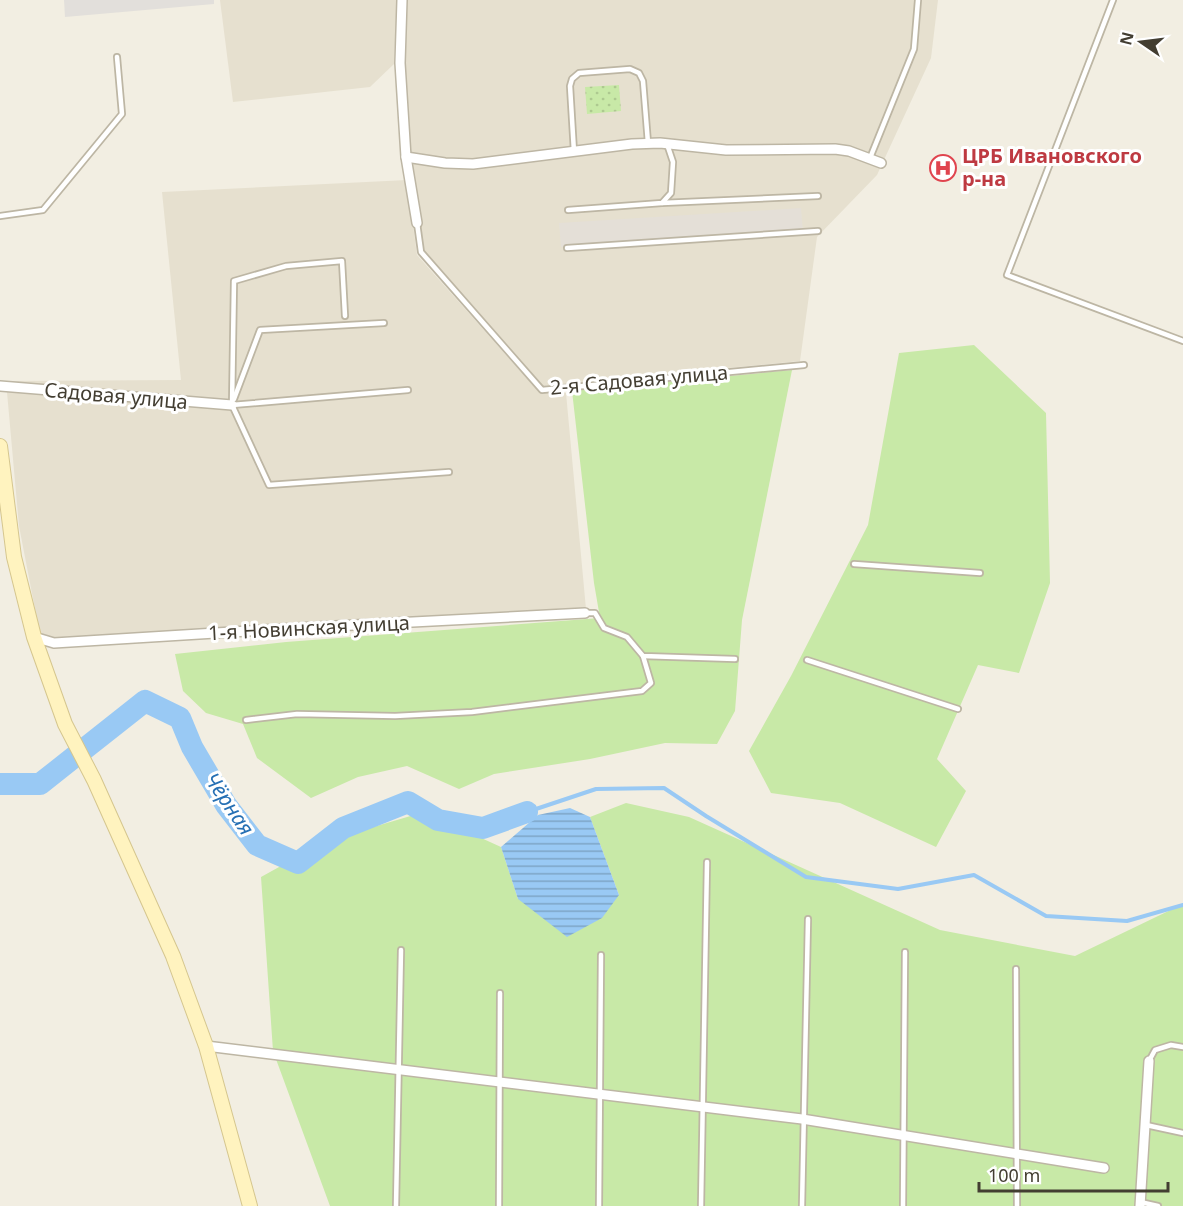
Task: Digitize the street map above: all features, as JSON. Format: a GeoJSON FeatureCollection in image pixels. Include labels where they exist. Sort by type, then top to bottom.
{"type":"FeatureCollection","features":[{"type":"Feature","properties":{"kind":"main road"},"geometry":{"type":"LineString","coordinates":[[0,446],[2,489],[14,557],[34,637],[65,724],[173,956],[206,1046],[250,1206]]}},
{"type":"Feature","properties":{"kind":"street"},"geometry":{"type":"LineString","coordinates":[[402,0],[400,63],[406,157],[417,223]]}},
{"type":"Feature","properties":{"kind":"street"},"geometry":{"type":"LineString","coordinates":[[406,157],[445,164],[473,164],[648,143],[726,150],[835,149],[881,163]]}},
{"type":"Feature","properties":{"kind":"street","name":"Садовая улица"},"geometry":{"type":"LineString","coordinates":[[0,386],[232,405]]}},
{"type":"Feature","properties":{"kind":"street","name":"1-я Новинская улица"},"geometry":{"type":"LineString","coordinates":[[34,637],[54,643],[285,628],[585,613]]}},
{"type":"Feature","properties":{"kind":"street"},"geometry":{"type":"LineString","coordinates":[[206,1046],[802,1119],[1104,1168]]}},
{"type":"Feature","properties":{"kind":"street"},"geometry":{"type":"LineString","coordinates":[[1140,1204],[1149,1061]]}},
{"type":"Feature","properties":{"kind":"lane"},"geometry":{"type":"LineString","coordinates":[[870,158],[914,49],[918,0]]}},
{"type":"Feature","properties":{"kind":"lane"},"geometry":{"type":"LineString","coordinates":[[1113,0],[1007,275],[1183,341]]}},
{"type":"Feature","properties":{"kind":"lane"},"geometry":{"type":"LineString","coordinates":[[0,216],[43,210],[122,114],[117,57]]}},
{"type":"Feature","properties":{"kind":"lane"},"geometry":{"type":"LineString","coordinates":[[574,152],[570,86],[572,79],[579,73],[630,69],[639,73],[643,81],[648,143]]}},
{"type":"Feature","properties":{"kind":"lane"},"geometry":{"type":"LineString","coordinates":[[662,204],[671,194],[673,162],[667,144]]}},
{"type":"Feature","properties":{"kind":"lane"},"geometry":{"type":"LineString","coordinates":[[568,210],[818,196]]}},
{"type":"Feature","properties":{"kind":"lane","name":"2-я Садовая улица"},"geometry":{"type":"LineString","coordinates":[[417,223],[421,252],[542,390],[804,365]]}},
{"type":"Feature","properties":{"kind":"lane"},"geometry":{"type":"LineString","coordinates":[[567,248],[818,231]]}},
{"type":"Feature","properties":{"kind":"lane"},"geometry":{"type":"LineString","coordinates":[[345,316],[342,261],[286,266],[234,281],[232,405],[269,485],[448,472]]}},
{"type":"Feature","properties":{"kind":"lane"},"geometry":{"type":"LineString","coordinates":[[232,405],[260,330],[384,323]]}},
{"type":"Feature","properties":{"kind":"lane"},"geometry":{"type":"LineString","coordinates":[[232,405],[408,390]]}},
{"type":"Feature","properties":{"kind":"lane"},"geometry":{"type":"LineString","coordinates":[[854,564],[980,573]]}},
{"type":"Feature","properties":{"kind":"lane"},"geometry":{"type":"LineString","coordinates":[[246,720],[297,714],[395,716],[472,712],[642,691],[651,682],[643,656],[627,637],[604,628],[595,613],[585,613]]}},
{"type":"Feature","properties":{"kind":"lane"},"geometry":{"type":"LineString","coordinates":[[643,656],[735,659]]}},
{"type":"Feature","properties":{"kind":"lane"},"geometry":{"type":"LineString","coordinates":[[807,660],[958,710]]}},
{"type":"Feature","properties":{"kind":"lane"},"geometry":{"type":"LineString","coordinates":[[701,1206],[707,862]]}},
{"type":"Feature","properties":{"kind":"lane"},"geometry":{"type":"LineString","coordinates":[[802,1206],[802,1119],[808,919]]}},
{"type":"Feature","properties":{"kind":"lane"},"geometry":{"type":"LineString","coordinates":[[396,1206],[401,950]]}},
{"type":"Feature","properties":{"kind":"lane"},"geometry":{"type":"LineString","coordinates":[[903,1206],[905,952]]}},
{"type":"Feature","properties":{"kind":"lane"},"geometry":{"type":"LineString","coordinates":[[599,1206],[601,955]]}},
{"type":"Feature","properties":{"kind":"lane"},"geometry":{"type":"LineString","coordinates":[[1016,969],[1017,1206]]}},
{"type":"Feature","properties":{"kind":"lane"},"geometry":{"type":"LineString","coordinates":[[499,1206],[500,993]]}},
{"type":"Feature","properties":{"kind":"lane"},"geometry":{"type":"LineString","coordinates":[[1149,1061],[1155,1050],[1171,1045],[1183,1047]]}},
{"type":"Feature","properties":{"kind":"lane"},"geometry":{"type":"LineString","coordinates":[[1144,1125],[1183,1133]]}},
{"type":"Feature","properties":{"kind":"lane"},"geometry":{"type":"LineString","coordinates":[[1140,1204],[1158,1206]]}},
{"type":"Feature","properties":{"kind":"shaded area"},"geometry":{"type":"Polygon","coordinates":[[[64,0],[214,0],[214,4],[65,17],[64,0]]]}},
{"type":"Feature","properties":{"kind":"shaded area"},"geometry":{"type":"Polygon","coordinates":[[[220,0],[397,0],[394,64],[370,87],[233,102],[220,0]]]}},
{"type":"Feature","properties":{"kind":"shaded area"},"geometry":{"type":"Polygon","coordinates":[[[407,0],[938,0],[931,58],[877,175],[817,237],[800,361],[543,386],[423,252],[411,156],[405,62],[407,0]]]}},
{"type":"Feature","properties":{"kind":"shaded area"},"geometry":{"type":"Polygon","coordinates":[[[407,180],[417,255],[540,393],[566,393],[586,609],[54,639],[40,635],[19,526],[6,381],[181,380],[162,192],[407,180]]]}},
{"type":"Feature","properties":{"kind":"shaded area"},"geometry":{"type":"Polygon","coordinates":[[[801,208],[803,232],[561,247],[559,223],[801,208]]]}},
{"type":"Feature","properties":{"kind":"green space"},"geometry":{"type":"Polygon","coordinates":[[[619,85],[621,111],[587,114],[585,87],[619,85]]]}},
{"type":"Feature","properties":{"kind":"green space"},"geometry":{"type":"Polygon","coordinates":[[[974,345],[1046,413],[1050,583],[1019,673],[978,665],[937,759],[966,791],[936,847],[840,803],[771,793],[749,751],[791,676],[868,525],[899,353],[974,345]]]}},
{"type":"Feature","properties":{"kind":"green space"},"geometry":{"type":"Polygon","coordinates":[[[792,370],[742,620],[735,711],[717,744],[665,743],[590,759],[494,774],[459,789],[407,766],[358,777],[311,798],[257,758],[243,724],[206,713],[183,691],[175,654],[286,642],[600,618],[572,391],[792,370]]]}},
{"type":"Feature","properties":{"kind":"green space"},"geometry":{"type":"Polygon","coordinates":[[[626,803],[689,817],[940,930],[1075,956],[1183,904],[1183,1206],[330,1206],[273,1051],[261,877],[326,841],[424,812],[501,847],[518,899],[619,895],[590,817],[626,803]]]}},
{"type":"Feature","properties":{"kind":"water"},"geometry":{"type":"Polygon","coordinates":[[[570,808],[590,817],[619,895],[602,918],[567,937],[518,899],[501,847],[538,815],[570,808]]]}},
{"type":"Feature","properties":{"kind":"waterway","name":"Чёрная"},"geometry":{"type":"LineString","coordinates":[[0,784],[40,784],[145,701],[180,718],[192,747],[226,805],[257,845],[298,863],[343,828],[408,802],[438,820],[483,828],[527,812]]}},
{"type":"Feature","properties":{"kind":"waterway"},"geometry":{"type":"LineString","coordinates":[[527,812],[596,789],[664,788],[806,877],[898,889],[974,875],[1046,916],[1127,921],[1183,905]]}},
{"type":"Feature","properties":{"kind":"place","name":"ЦРБ Ивановского р-на"},"geometry":{"type":"Point","coordinates":[943,168]}}]}
